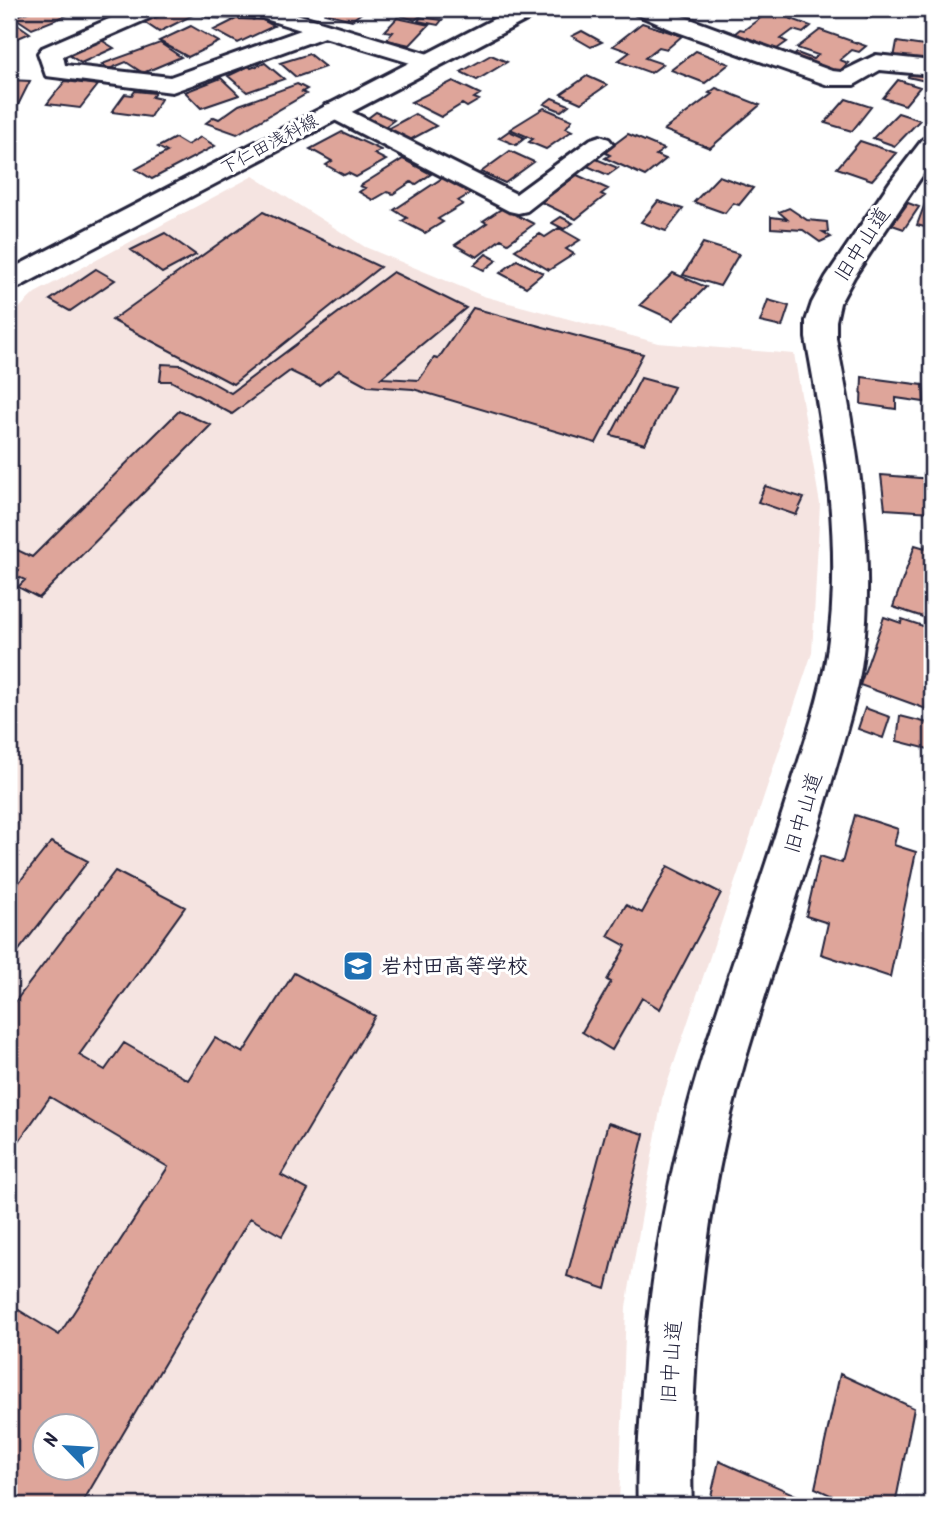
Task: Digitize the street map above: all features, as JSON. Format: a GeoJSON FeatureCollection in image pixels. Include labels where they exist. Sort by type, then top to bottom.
{"type":"FeatureCollection","features":[{"type":"Feature","properties":{"kind":"main road"},"geometry":{"type":"LineString","coordinates":[[151,9],[50,53],[54,71],[172,85],[321,30]]}},
{"type":"Feature","properties":{"kind":"main road"},"geometry":{"type":"LineString","coordinates":[[212,9],[264,12],[427,61]]}},
{"type":"Feature","properties":{"kind":"main road","name":"下仁田浅科線"},"geometry":{"type":"LineString","coordinates":[[9,281],[530,9]]}},
{"type":"Feature","properties":{"kind":"main road"},"geometry":{"type":"LineString","coordinates":[[644,9],[683,26],[828,78],[845,80],[876,62],[932,68]]}},
{"type":"Feature","properties":{"kind":"main road"},"geometry":{"type":"LineString","coordinates":[[334,110],[518,205],[600,144]]}},
{"type":"Feature","properties":{"kind":"main road","name":"旧中山道"},"geometry":{"type":"LineString","coordinates":[[665,1505],[669,1372],[680,1259],[698,1154],[723,1062],[777,900],[838,693],[847,637],[849,580],[846,488],[821,338],[821,321],[826,303],[840,277],[899,188],[932,144]]}},
{"type":"Feature","properties":{"kind":"shaded area","name":"岩村田高等学校"},"geometry":{"type":"Polygon","coordinates":[[[253,176],[365,247],[483,296],[658,343],[794,354],[820,504],[812,653],[662,1099],[626,1307],[619,1505],[9,1505],[9,318],[35,293],[253,176]]]}},
{"type":"Feature","properties":{"kind":"building"},"geometry":{"type":"Polygon","coordinates":[[[36,9],[63,9],[70,14],[32,29],[14,17],[36,9]]]}},
{"type":"Feature","properties":{"kind":"building"},"geometry":{"type":"Polygon","coordinates":[[[166,9],[183,9],[193,15],[159,32],[144,22],[147,21],[144,18],[166,9]]]}},
{"type":"Feature","properties":{"kind":"building"},"geometry":{"type":"Polygon","coordinates":[[[330,9],[367,9],[352,20],[325,13],[330,9]]]}},
{"type":"Feature","properties":{"kind":"building"},"geometry":{"type":"Polygon","coordinates":[[[384,9],[429,9],[415,20],[384,9]]]}},
{"type":"Feature","properties":{"kind":"building"},"geometry":{"type":"Polygon","coordinates":[[[882,9],[870,18],[849,10],[882,9]]]}},
{"type":"Feature","properties":{"kind":"building"},"geometry":{"type":"Polygon","coordinates":[[[770,11],[811,26],[803,33],[793,30],[781,39],[787,42],[777,49],[771,47],[767,50],[736,38],[738,36],[734,34],[740,29],[744,30],[770,11]]]}},
{"type":"Feature","properties":{"kind":"building"},"geometry":{"type":"Polygon","coordinates":[[[244,15],[253,20],[259,18],[274,26],[238,43],[214,30],[244,15]]]}},
{"type":"Feature","properties":{"kind":"building"},"geometry":{"type":"Polygon","coordinates":[[[421,17],[442,20],[438,25],[418,21],[421,17]]]}},
{"type":"Feature","properties":{"kind":"building"},"geometry":{"type":"Polygon","coordinates":[[[397,18],[429,25],[410,45],[386,40],[393,32],[385,31],[397,18]]]}},
{"type":"Feature","properties":{"kind":"building"},"geometry":{"type":"Polygon","coordinates":[[[10,19],[30,33],[9,42],[10,19]]]}},
{"type":"Feature","properties":{"kind":"building"},"geometry":{"type":"Polygon","coordinates":[[[642,23],[682,36],[667,49],[659,47],[645,58],[663,64],[651,73],[618,61],[630,52],[613,46],[642,23]]]}},
{"type":"Feature","properties":{"kind":"building"},"geometry":{"type":"Polygon","coordinates":[[[191,26],[219,42],[188,57],[159,41],[191,26]]]}},
{"type":"Feature","properties":{"kind":"building"},"geometry":{"type":"Polygon","coordinates":[[[820,30],[866,46],[859,52],[852,50],[840,60],[848,63],[840,71],[827,72],[791,58],[797,53],[813,59],[818,55],[797,48],[820,30]]]}},
{"type":"Feature","properties":{"kind":"building"},"geometry":{"type":"Polygon","coordinates":[[[582,31],[602,42],[591,47],[572,36],[582,31]]]}},
{"type":"Feature","properties":{"kind":"building"},"geometry":{"type":"Polygon","coordinates":[[[98,38],[114,48],[81,63],[66,53],[98,38]]]}},
{"type":"Feature","properties":{"kind":"building"},"geometry":{"type":"Polygon","coordinates":[[[897,42],[931,47],[929,63],[894,58],[897,42]]]}},
{"type":"Feature","properties":{"kind":"building"},"geometry":{"type":"Polygon","coordinates":[[[160,43],[181,57],[143,73],[126,62],[109,69],[102,64],[160,43]]]}},
{"type":"Feature","properties":{"kind":"building"},"geometry":{"type":"Polygon","coordinates":[[[696,51],[729,64],[705,83],[671,70],[696,51]]]}},
{"type":"Feature","properties":{"kind":"building"},"geometry":{"type":"Polygon","coordinates":[[[309,54],[325,67],[296,77],[280,63],[309,54]]]}},
{"type":"Feature","properties":{"kind":"building"},"geometry":{"type":"Polygon","coordinates":[[[491,55],[507,62],[477,80],[461,72],[491,55]]]}},
{"type":"Feature","properties":{"kind":"building"},"geometry":{"type":"Polygon","coordinates":[[[265,63],[284,79],[247,92],[228,76],[249,66],[251,68],[265,63]]]}},
{"type":"Feature","properties":{"kind":"building"},"geometry":{"type":"Polygon","coordinates":[[[911,72],[932,76],[930,82],[908,77],[911,72]]]}},
{"type":"Feature","properties":{"kind":"building"},"geometry":{"type":"Polygon","coordinates":[[[587,76],[607,85],[581,103],[561,94],[587,76]]]}},
{"type":"Feature","properties":{"kind":"building"},"geometry":{"type":"Polygon","coordinates":[[[221,78],[239,95],[201,108],[185,92],[221,78]]]}},
{"type":"Feature","properties":{"kind":"building"},"geometry":{"type":"Polygon","coordinates":[[[9,80],[30,81],[18,105],[9,105],[9,80]]]}},
{"type":"Feature","properties":{"kind":"building"},"geometry":{"type":"Polygon","coordinates":[[[898,80],[920,87],[905,105],[883,98],[898,80]]]}},
{"type":"Feature","properties":{"kind":"building"},"geometry":{"type":"Polygon","coordinates":[[[65,81],[98,85],[80,108],[47,104],[65,81]]]}},
{"type":"Feature","properties":{"kind":"building"},"geometry":{"type":"Polygon","coordinates":[[[453,81],[480,94],[474,98],[479,100],[467,107],[462,104],[441,117],[411,102],[453,81]]]}},
{"type":"Feature","properties":{"kind":"building"},"geometry":{"type":"Polygon","coordinates":[[[297,84],[307,89],[302,92],[306,94],[237,134],[206,123],[214,117],[219,119],[239,105],[297,84]]]}},
{"type":"Feature","properties":{"kind":"building"},"geometry":{"type":"Polygon","coordinates":[[[716,88],[760,105],[710,148],[664,130],[712,94],[709,93],[716,88]]]}},
{"type":"Feature","properties":{"kind":"building"},"geometry":{"type":"Polygon","coordinates":[[[135,91],[155,93],[152,97],[161,99],[150,117],[112,112],[125,94],[132,95],[135,91]]]}},
{"type":"Feature","properties":{"kind":"building"},"geometry":{"type":"Polygon","coordinates":[[[552,98],[569,105],[561,111],[544,104],[552,98]]]}},
{"type":"Feature","properties":{"kind":"building"},"geometry":{"type":"Polygon","coordinates":[[[846,99],[871,107],[852,131],[825,123],[846,99]]]}},
{"type":"Feature","properties":{"kind":"building"},"geometry":{"type":"Polygon","coordinates":[[[544,108],[572,120],[566,128],[572,131],[546,149],[529,142],[533,139],[510,129],[544,108]]]}},
{"type":"Feature","properties":{"kind":"building"},"geometry":{"type":"Polygon","coordinates":[[[376,112],[394,120],[382,129],[364,121],[376,112]]]}},
{"type":"Feature","properties":{"kind":"building"},"geometry":{"type":"Polygon","coordinates":[[[898,113],[920,120],[895,146],[873,138],[898,113]]]}},
{"type":"Feature","properties":{"kind":"building"},"geometry":{"type":"Polygon","coordinates":[[[415,114],[436,126],[408,141],[387,129],[415,114]]]}},
{"type":"Feature","properties":{"kind":"building"},"geometry":{"type":"Polygon","coordinates":[[[509,131],[525,138],[516,145],[499,138],[509,131]]]}},
{"type":"Feature","properties":{"kind":"building"},"geometry":{"type":"Polygon","coordinates":[[[342,132],[381,150],[374,154],[386,160],[356,177],[348,173],[344,175],[326,165],[332,161],[310,149],[342,132]]]}},
{"type":"Feature","properties":{"kind":"building"},"geometry":{"type":"Polygon","coordinates":[[[628,134],[664,149],[656,155],[666,159],[645,176],[605,158],[610,155],[604,152],[628,134]]]}},
{"type":"Feature","properties":{"kind":"building"},"geometry":{"type":"Polygon","coordinates":[[[201,137],[215,146],[152,179],[136,169],[167,152],[158,147],[175,138],[187,145],[201,137]]]}},
{"type":"Feature","properties":{"kind":"building"},"geometry":{"type":"Polygon","coordinates":[[[860,141],[896,153],[872,180],[837,168],[860,141]]]}},
{"type":"Feature","properties":{"kind":"building"},"geometry":{"type":"Polygon","coordinates":[[[510,151],[534,162],[505,183],[481,172],[510,151]]]}},
{"type":"Feature","properties":{"kind":"building"},"geometry":{"type":"Polygon","coordinates":[[[403,159],[431,174],[415,185],[411,182],[393,194],[387,192],[373,200],[359,192],[365,188],[360,186],[403,159]]]}},
{"type":"Feature","properties":{"kind":"building"},"geometry":{"type":"Polygon","coordinates":[[[596,159],[618,168],[608,175],[587,166],[596,159]]]}},
{"type":"Feature","properties":{"kind":"building"},"geometry":{"type":"Polygon","coordinates":[[[447,175],[476,190],[458,201],[463,204],[438,219],[443,222],[425,233],[402,221],[407,218],[394,210],[447,175]]]}},
{"type":"Feature","properties":{"kind":"building"},"geometry":{"type":"Polygon","coordinates":[[[577,175],[608,189],[601,194],[605,196],[576,219],[541,202],[577,175]]]}},
{"type":"Feature","properties":{"kind":"building"},"geometry":{"type":"Polygon","coordinates":[[[719,176],[753,188],[739,205],[733,203],[725,213],[694,202],[719,176]]]}},
{"type":"Feature","properties":{"kind":"building"},"geometry":{"type":"Polygon","coordinates":[[[930,190],[932,191],[932,229],[917,225],[930,190]]]}},
{"type":"Feature","properties":{"kind":"building"},"geometry":{"type":"Polygon","coordinates":[[[658,201],[683,209],[666,231],[641,222],[658,201]]]}},
{"type":"Feature","properties":{"kind":"building"},"geometry":{"type":"Polygon","coordinates":[[[908,203],[919,207],[904,229],[892,225],[908,203]]]}},
{"type":"Feature","properties":{"kind":"building"},"geometry":{"type":"Polygon","coordinates":[[[503,208],[534,224],[508,243],[501,239],[477,257],[455,245],[487,223],[483,221],[503,208]]]}},
{"type":"Feature","properties":{"kind":"building"},"geometry":{"type":"Polygon","coordinates":[[[789,208],[807,220],[827,222],[828,232],[823,232],[831,237],[820,242],[803,230],[771,228],[771,217],[787,219],[779,212],[789,208]]]}},
{"type":"Feature","properties":{"kind":"building"},"geometry":{"type":"Polygon","coordinates":[[[263,212],[380,267],[233,384],[112,320],[263,212]]]}},
{"type":"Feature","properties":{"kind":"building"},"geometry":{"type":"Polygon","coordinates":[[[561,217],[573,223],[564,229],[552,223],[561,217]]]}},
{"type":"Feature","properties":{"kind":"building"},"geometry":{"type":"Polygon","coordinates":[[[559,228],[580,240],[566,249],[574,254],[549,270],[515,250],[540,234],[545,237],[559,228]]]}},
{"type":"Feature","properties":{"kind":"building"},"geometry":{"type":"Polygon","coordinates":[[[165,233],[196,255],[162,273],[131,250],[165,233]]]}},
{"type":"Feature","properties":{"kind":"building"},"geometry":{"type":"Polygon","coordinates":[[[703,243],[739,254],[720,286],[683,275],[703,243]]]}},
{"type":"Feature","properties":{"kind":"building"},"geometry":{"type":"Polygon","coordinates":[[[486,254],[497,260],[484,270],[474,265],[486,254]]]}},
{"type":"Feature","properties":{"kind":"building"},"geometry":{"type":"Polygon","coordinates":[[[517,260],[543,273],[526,287],[500,273],[517,260]]]}},
{"type":"Feature","properties":{"kind":"building"},"geometry":{"type":"Polygon","coordinates":[[[96,269],[115,280],[70,311],[50,300],[96,269]]]}},
{"type":"Feature","properties":{"kind":"building"},"geometry":{"type":"Polygon","coordinates":[[[393,272],[466,308],[381,378],[419,380],[434,358],[438,359],[473,308],[643,354],[596,443],[413,389],[368,386],[339,370],[319,385],[290,371],[232,414],[171,381],[160,381],[162,364],[181,365],[231,393],[393,272]]]}},
{"type":"Feature","properties":{"kind":"building"},"geometry":{"type":"Polygon","coordinates":[[[673,273],[706,287],[673,320],[640,305],[673,273]]]}},
{"type":"Feature","properties":{"kind":"building"},"geometry":{"type":"Polygon","coordinates":[[[768,300],[789,306],[782,327],[760,322],[768,300]]]}},
{"type":"Feature","properties":{"kind":"building"},"geometry":{"type":"Polygon","coordinates":[[[862,377],[923,385],[924,402],[896,398],[896,409],[861,404],[862,377]]]}},
{"type":"Feature","properties":{"kind":"building"},"geometry":{"type":"Polygon","coordinates":[[[641,378],[674,387],[645,444],[611,435],[641,378]]]}},
{"type":"Feature","properties":{"kind":"building"},"geometry":{"type":"Polygon","coordinates":[[[179,411],[211,425],[39,598],[18,587],[25,580],[14,575],[19,570],[9,565],[9,546],[32,557],[179,411]]]}},
{"type":"Feature","properties":{"kind":"building"},"geometry":{"type":"Polygon","coordinates":[[[881,475],[932,479],[932,512],[885,509],[881,475]]]}},
{"type":"Feature","properties":{"kind":"building"},"geometry":{"type":"Polygon","coordinates":[[[765,486],[804,498],[796,515],[758,502],[765,486]]]}},
{"type":"Feature","properties":{"kind":"building"},"geometry":{"type":"Polygon","coordinates":[[[926,544],[932,546],[932,620],[893,607],[915,545],[925,548],[926,544]]]}},
{"type":"Feature","properties":{"kind":"building"},"geometry":{"type":"Polygon","coordinates":[[[884,617],[901,623],[902,619],[932,629],[932,711],[860,685],[884,617]]]}},
{"type":"Feature","properties":{"kind":"building"},"geometry":{"type":"Polygon","coordinates":[[[865,708],[890,717],[883,738],[858,729],[865,708]]]}},
{"type":"Feature","properties":{"kind":"building"},"geometry":{"type":"Polygon","coordinates":[[[900,716],[932,724],[932,750],[897,741],[900,716]]]}},
{"type":"Feature","properties":{"kind":"building"},"geometry":{"type":"Polygon","coordinates":[[[855,815],[898,829],[894,845],[916,852],[890,977],[821,954],[828,923],[806,916],[820,856],[842,863],[855,815]]]}},
{"type":"Feature","properties":{"kind":"building"},"geometry":{"type":"Polygon","coordinates":[[[51,842],[88,861],[9,963],[9,895],[51,842]]]}},
{"type":"Feature","properties":{"kind":"building"},"geometry":{"type":"Polygon","coordinates":[[[668,866],[721,893],[660,1009],[642,998],[612,1050],[582,1032],[611,982],[607,980],[626,946],[608,936],[626,905],[642,913],[668,866]]]}},
{"type":"Feature","properties":{"kind":"building"},"geometry":{"type":"Polygon","coordinates":[[[115,871],[185,907],[79,1055],[105,1070],[124,1043],[188,1080],[215,1038],[243,1053],[294,973],[375,1016],[281,1175],[308,1190],[282,1236],[250,1218],[102,1469],[102,1412],[32,1412],[32,1482],[95,1482],[81,1505],[9,1505],[9,1304],[59,1335],[168,1167],[50,1097],[9,1155],[9,1006],[11,1007],[115,871]]]}},
{"type":"Feature","properties":{"kind":"building"},"geometry":{"type":"Polygon","coordinates":[[[608,1123],[644,1134],[606,1289],[567,1276],[608,1123]]]}},
{"type":"Feature","properties":{"kind":"building"},"geometry":{"type":"Polygon","coordinates":[[[840,1374],[914,1408],[895,1505],[852,1505],[815,1488],[840,1374]]]}},
{"type":"Feature","properties":{"kind":"building"},"geometry":{"type":"Polygon","coordinates":[[[719,1461],[807,1500],[806,1505],[709,1505],[719,1461]]]}},
{"type":"Feature","properties":{"kind":"place","name":"岩村田高等学校"},"geometry":{"type":"Point","coordinates":[358,966]}}]}
